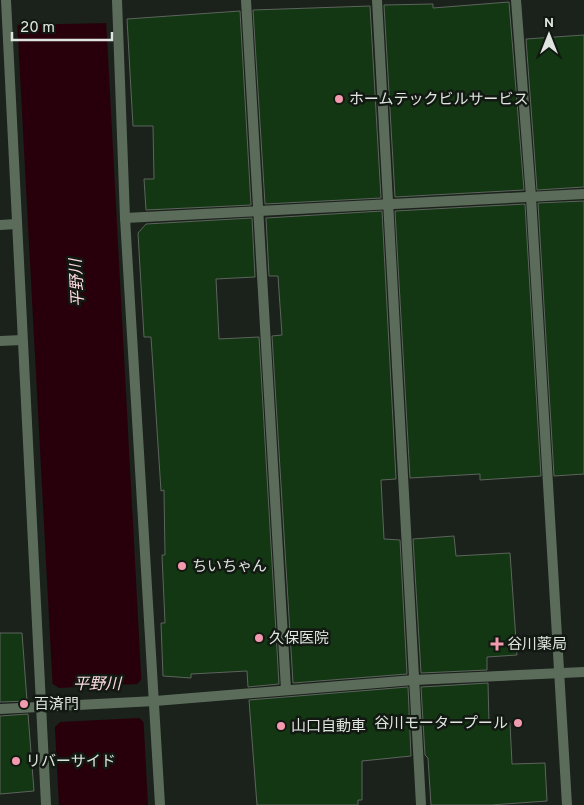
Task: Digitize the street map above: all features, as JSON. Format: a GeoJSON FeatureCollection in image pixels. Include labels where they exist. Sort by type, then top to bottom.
{"type":"FeatureCollection","features":[{"type":"Feature","properties":{"kind":"street"},"geometry":{"type":"LineString","coordinates":[[6,0],[22,340],[46,707],[46,805]]}},
{"type":"Feature","properties":{"kind":"street"},"geometry":{"type":"LineString","coordinates":[[117,0],[125,218],[150,701],[160,805]]}},
{"type":"Feature","properties":{"kind":"street"},"geometry":{"type":"LineString","coordinates":[[246,0],[286,689]]}},
{"type":"Feature","properties":{"kind":"street"},"geometry":{"type":"LineString","coordinates":[[378,0],[420,805]]}},
{"type":"Feature","properties":{"kind":"street"},"geometry":{"type":"LineString","coordinates":[[516,0],[531,197],[561,673],[567,805]]}},
{"type":"Feature","properties":{"kind":"street"},"geometry":{"type":"LineString","coordinates":[[125,218],[584,194]]}},
{"type":"Feature","properties":{"kind":"street"},"geometry":{"type":"LineString","coordinates":[[0,225],[16,224]]}},
{"type":"Feature","properties":{"kind":"street"},"geometry":{"type":"LineString","coordinates":[[0,341],[22,340]]}},
{"type":"Feature","properties":{"kind":"street"},"geometry":{"type":"LineString","coordinates":[[0,709],[150,701],[414,680],[584,672]]}},
{"type":"Feature","properties":{"kind":"water","name":"平野川"},"geometry":{"type":"Polygon","coordinates":[[[16,0],[105,0],[148,805],[59,805],[16,0]]]}},
{"type":"Feature","properties":{"kind":"pier"},"geometry":{"type":"Polygon","coordinates":[[[14,0],[107,0],[108,23],[15,25],[14,0]]]}},
{"type":"Feature","properties":{"kind":"pier"},"geometry":{"type":"Polygon","coordinates":[[[144,677],[146,724],[139,718],[60,722],[53,729],[50,682],[59,688],[137,684],[144,677]]]}},
{"type":"Feature","properties":{"kind":"building"},"geometry":{"type":"Polygon","coordinates":[[[509,2],[524,190],[395,197],[384,5],[433,4],[433,8],[509,2]]]}},
{"type":"Feature","properties":{"kind":"building"},"geometry":{"type":"Polygon","coordinates":[[[370,6],[381,198],[265,204],[253,10],[370,6]]]}},
{"type":"Feature","properties":{"kind":"building"},"geometry":{"type":"Polygon","coordinates":[[[240,11],[251,205],[146,210],[144,179],[154,179],[153,126],[133,126],[127,19],[240,11]]]}},
{"type":"Feature","properties":{"kind":"building"},"geometry":{"type":"Polygon","coordinates":[[[584,35],[584,187],[537,190],[526,39],[584,35]]]}},
{"type":"Feature","properties":{"kind":"building"},"geometry":{"type":"Polygon","coordinates":[[[584,201],[584,474],[554,476],[538,203],[584,201]]]}},
{"type":"Feature","properties":{"kind":"building"},"geometry":{"type":"Polygon","coordinates":[[[525,204],[541,476],[480,480],[480,474],[410,478],[395,211],[525,204]]]}},
{"type":"Feature","properties":{"kind":"building"},"geometry":{"type":"Polygon","coordinates":[[[382,211],[396,479],[381,480],[384,539],[400,540],[407,674],[293,683],[272,336],[282,335],[278,276],[269,276],[266,218],[382,211]]]}},
{"type":"Feature","properties":{"kind":"building"},"geometry":{"type":"Polygon","coordinates":[[[252,218],[255,277],[216,279],[219,339],[259,337],[279,684],[248,687],[247,671],[191,674],[191,678],[163,676],[161,623],[165,623],[162,555],[165,555],[164,490],[161,491],[151,337],[144,337],[138,233],[146,224],[252,218]]]}},
{"type":"Feature","properties":{"kind":"building"},"geometry":{"type":"Polygon","coordinates":[[[454,536],[456,556],[510,553],[517,655],[487,657],[487,670],[421,673],[413,539],[454,536]]]}},
{"type":"Feature","properties":{"kind":"building"},"geometry":{"type":"Polygon","coordinates":[[[0,633],[22,633],[27,701],[0,702],[0,633]]]}},
{"type":"Feature","properties":{"kind":"building"},"geometry":{"type":"Polygon","coordinates":[[[488,683],[489,724],[510,723],[512,764],[545,763],[547,801],[491,805],[431,805],[428,758],[425,755],[421,687],[488,683]]]}},
{"type":"Feature","properties":{"kind":"building"},"geometry":{"type":"Polygon","coordinates":[[[408,687],[411,756],[362,761],[362,800],[358,800],[358,805],[257,805],[249,700],[408,687]]]}},
{"type":"Feature","properties":{"kind":"building","name":"リバーサイド"},"geometry":{"type":"Polygon","coordinates":[[[28,714],[34,791],[0,794],[0,716],[28,714]]]}},
{"type":"Feature","properties":{"kind":"place","name":"ホームテックビルサービス"},"geometry":{"type":"Point","coordinates":[339,99]}},
{"type":"Feature","properties":{"kind":"place","name":"ちいちゃん"},"geometry":{"type":"Point","coordinates":[182,566]}},
{"type":"Feature","properties":{"kind":"place","name":"久保医院"},"geometry":{"type":"Point","coordinates":[259,638]}},
{"type":"Feature","properties":{"kind":"place","name":"谷川薬局"},"geometry":{"type":"Point","coordinates":[497,644]}},
{"type":"Feature","properties":{"kind":"place","name":"百済門"},"geometry":{"type":"Point","coordinates":[24,704]}},
{"type":"Feature","properties":{"kind":"place","name":"谷川モータープール"},"geometry":{"type":"Point","coordinates":[518,723]}},
{"type":"Feature","properties":{"kind":"place","name":"山口自動車"},"geometry":{"type":"Point","coordinates":[281,726]}},
{"type":"Feature","properties":{"kind":"place","name":"リバーサイド"},"geometry":{"type":"Point","coordinates":[16,761]}}]}
